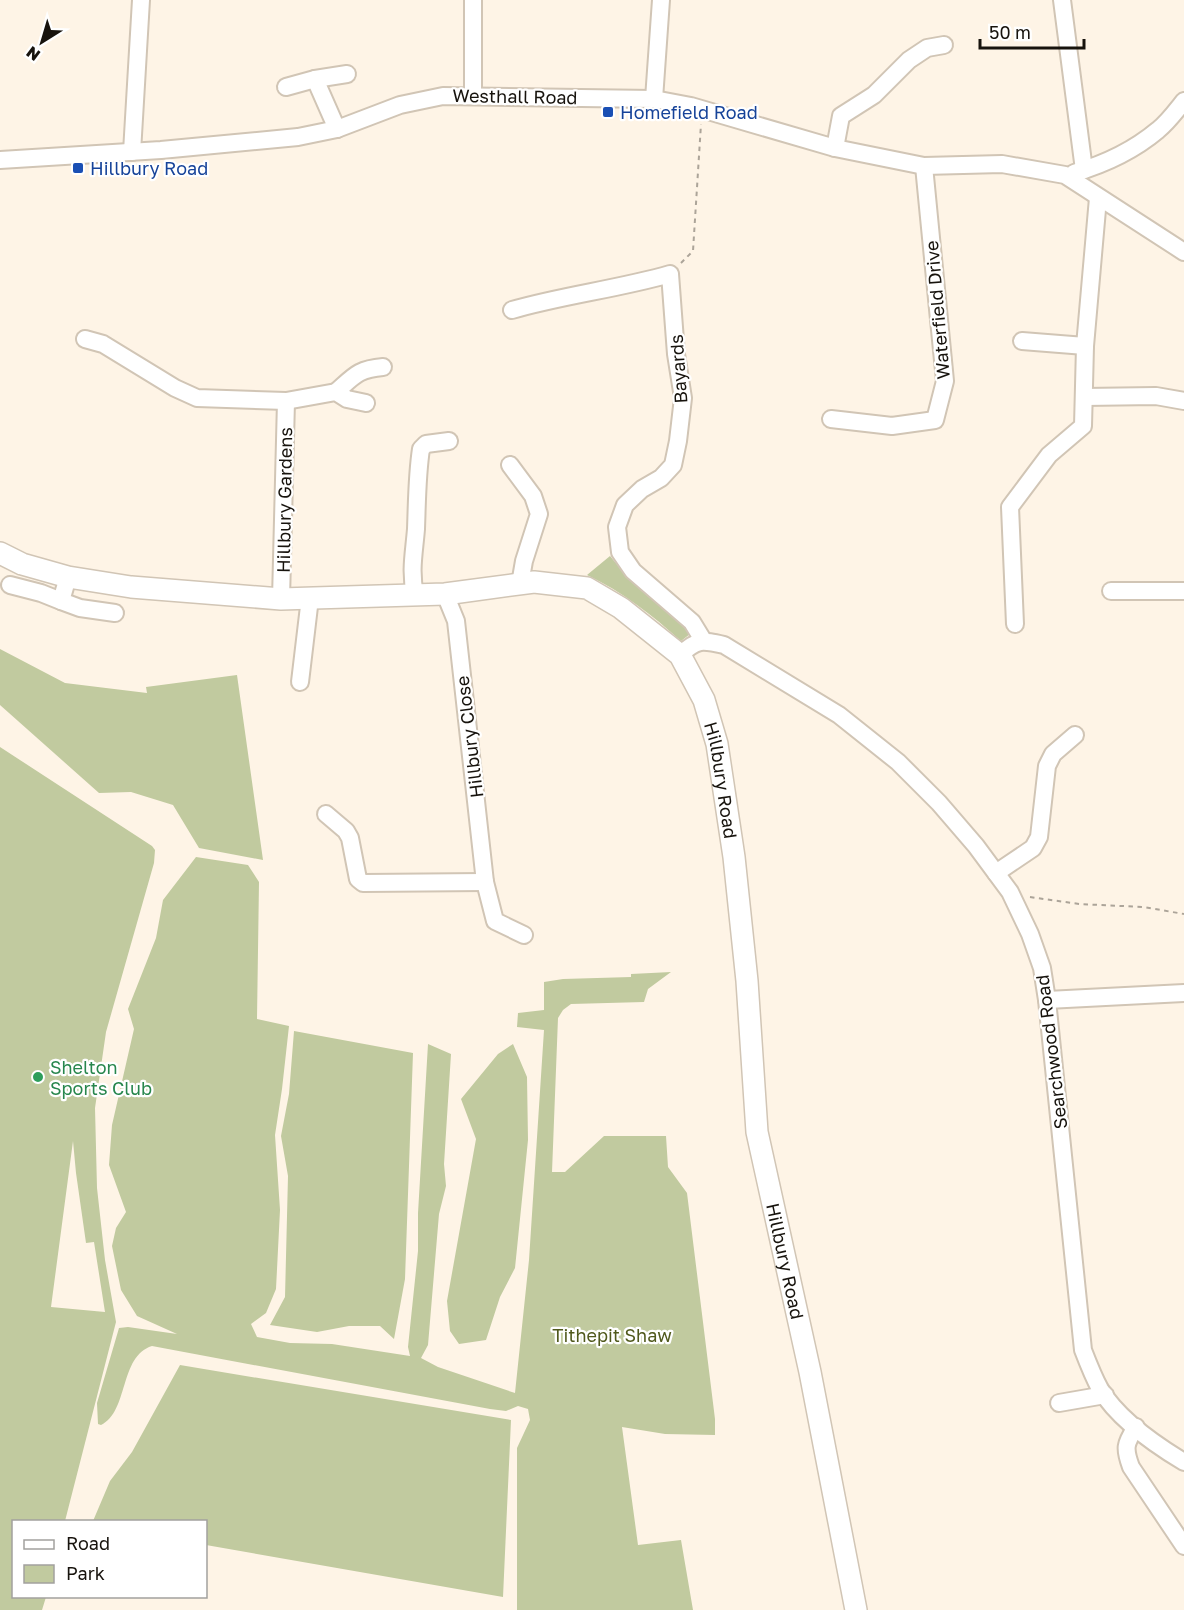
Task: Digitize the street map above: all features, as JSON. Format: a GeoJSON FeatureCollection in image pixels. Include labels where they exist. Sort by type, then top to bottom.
{"type":"FeatureCollection","features":[{"type":"Feature","properties":{"kind":"main road","name":"Hillbury Road"},"geometry":{"type":"LineString","coordinates":[[0,553],[22,564],[68,577],[131,587],[282,599],[445,594],[534,582],[587,588],[621,608],[680,655],[704,700],[717,744],[735,868],[747,981],[757,1132],[810,1372],[855,1610]]}},
{"type":"Feature","properties":{"kind":"street"},"geometry":{"type":"LineString","coordinates":[[132,152],[141,0]]}},
{"type":"Feature","properties":{"kind":"street"},"geometry":{"type":"LineString","coordinates":[[473,0],[473,95]]}},
{"type":"Feature","properties":{"kind":"street"},"geometry":{"type":"LineString","coordinates":[[654,99],[661,0]]}},
{"type":"Feature","properties":{"kind":"street"},"geometry":{"type":"LineString","coordinates":[[1062,0],[1084,170]]}},
{"type":"Feature","properties":{"kind":"street"},"geometry":{"type":"LineString","coordinates":[[835,148],[841,116],[874,95],[909,60],[927,48],[944,45]]}},
{"type":"Feature","properties":{"kind":"street"},"geometry":{"type":"LineString","coordinates":[[286,87],[347,74]]}},
{"type":"Feature","properties":{"kind":"street"},"geometry":{"type":"LineString","coordinates":[[315,79],[338,129]]}},
{"type":"Feature","properties":{"kind":"street","name":"Westhall Road"},"geometry":{"type":"LineString","coordinates":[[0,160],[132,152],[278,139],[338,129],[400,105],[443,96],[654,99],[702,109],[835,148],[924,166],[1002,164],[1065,175],[1184,252]]}},
{"type":"Feature","properties":{"kind":"street"},"geometry":{"type":"LineString","coordinates":[[1065,175],[1109,162],[1133,148],[1160,129],[1184,102]]}},
{"type":"Feature","properties":{"kind":"street","name":"Waterfield Drive"},"geometry":{"type":"LineString","coordinates":[[831,419],[892,426],[935,420],[945,381],[924,166]]}},
{"type":"Feature","properties":{"kind":"street"},"geometry":{"type":"LineString","coordinates":[[1016,624],[1010,507],[1049,455],[1083,426],[1085,346],[1098,198]]}},
{"type":"Feature","properties":{"kind":"street"},"geometry":{"type":"LineString","coordinates":[[512,310],[635,284],[670,274]]}},
{"type":"Feature","properties":{"kind":"street","name":"Bayards"},"geometry":{"type":"LineString","coordinates":[[670,274],[675,354],[683,398],[678,441],[673,465],[661,478],[642,489],[625,505],[618,527],[620,552],[633,571],[692,622],[703,640]]}},
{"type":"Feature","properties":{"kind":"street","name":"Hillbury Gardens"},"geometry":{"type":"LineString","coordinates":[[85,339],[103,344],[175,388],[197,398],[286,401],[336,392]]}},
{"type":"Feature","properties":{"kind":"street"},"geometry":{"type":"LineString","coordinates":[[1022,341],[1085,346]]}},
{"type":"Feature","properties":{"kind":"street"},"geometry":{"type":"LineString","coordinates":[[366,403],[347,399],[336,392],[357,373],[371,368],[384,367]]}},
{"type":"Feature","properties":{"kind":"street"},"geometry":{"type":"LineString","coordinates":[[1084,397],[1156,396],[1184,401]]}},
{"type":"Feature","properties":{"kind":"street","name":"Hillbury Gardens"},"geometry":{"type":"LineString","coordinates":[[282,599],[286,401]]}},
{"type":"Feature","properties":{"kind":"street"},"geometry":{"type":"LineString","coordinates":[[415,595],[411,576],[421,449],[426,444],[449,441]]}},
{"type":"Feature","properties":{"kind":"street"},"geometry":{"type":"LineString","coordinates":[[510,465],[533,496],[539,514],[524,561],[520,584]]}},
{"type":"Feature","properties":{"kind":"street"},"geometry":{"type":"LineString","coordinates":[[61,601],[68,577]]}},
{"type":"Feature","properties":{"kind":"street"},"geometry":{"type":"LineString","coordinates":[[10,585],[80,608],[115,613]]}},
{"type":"Feature","properties":{"kind":"street"},"geometry":{"type":"LineString","coordinates":[[1111,591],[1184,591]]}},
{"type":"Feature","properties":{"kind":"street","name":"Hillbury Close"},"geometry":{"type":"LineString","coordinates":[[445,594],[456,621],[485,882],[495,921],[524,935]]}},
{"type":"Feature","properties":{"kind":"street"},"geometry":{"type":"LineString","coordinates":[[300,682],[310,598]]}},
{"type":"Feature","properties":{"kind":"street"},"geometry":{"type":"LineString","coordinates":[[680,655],[691,645],[703,640]]}},
{"type":"Feature","properties":{"kind":"street","name":"Searchwood Road"},"geometry":{"type":"LineString","coordinates":[[703,640],[724,645],[839,715],[898,762],[939,803],[976,846],[1010,892],[1030,934],[1042,968],[1083,1350],[1090,1370],[1116,1410],[1184,1462]]}},
{"type":"Feature","properties":{"kind":"street"},"geometry":{"type":"LineString","coordinates":[[996,873],[1033,848],[1039,837],[1047,766],[1053,754],[1075,735]]}},
{"type":"Feature","properties":{"kind":"street"},"geometry":{"type":"LineString","coordinates":[[326,814],[351,838],[358,879],[363,883],[485,882]]}},
{"type":"Feature","properties":{"kind":"street"},"geometry":{"type":"LineString","coordinates":[[1047,1000],[1184,993]]}},
{"type":"Feature","properties":{"kind":"street"},"geometry":{"type":"LineString","coordinates":[[1059,1403],[1105,1395]]}},
{"type":"Feature","properties":{"kind":"street"},"geometry":{"type":"LineString","coordinates":[[1136,1427],[1126,1441],[1126,1453],[1131,1467],[1184,1546]]}},
{"type":"Feature","properties":{"kind":"path"},"geometry":{"type":"LineString","coordinates":[[670,274],[693,251],[702,109]]}},
{"type":"Feature","properties":{"kind":"path"},"geometry":{"type":"LineString","coordinates":[[1010,892],[1079,904],[1143,907],[1184,914]]}},
{"type":"Feature","properties":{"kind":"green space"},"geometry":{"type":"Polygon","coordinates":[[[610,556],[625,574],[687,626],[690,634],[681,641],[637,605],[587,575],[610,556]]]}},
{"type":"Feature","properties":{"kind":"green space"},"geometry":{"type":"Polygon","coordinates":[[[0,649],[65,683],[147,693],[146,687],[237,675],[263,860],[199,848],[173,805],[131,792],[99,793],[0,705],[0,649]]]}},
{"type":"Feature","properties":{"kind":"green space"},"geometry":{"type":"Polygon","coordinates":[[[0,747],[155,850],[154,863],[106,1032],[95,1108],[97,1188],[105,1260],[116,1322],[65,1520],[12,1520],[12,1598],[46,1598],[42,1610],[0,1610],[0,747]],[[73,1141],[51,1307],[105,1312],[94,1242],[86,1243],[73,1141]]]}},
{"type":"Feature","properties":{"kind":"green space","name":"Tithepit Shaw"},"geometry":{"type":"Polygon","coordinates":[[[196,857],[248,865],[259,882],[257,1019],[289,1026],[275,1135],[280,1210],[276,1289],[266,1313],[251,1324],[257,1337],[290,1343],[332,1344],[410,1356],[408,1347],[418,1251],[418,1213],[428,1044],[451,1054],[444,1164],[446,1186],[439,1214],[428,1345],[421,1358],[438,1367],[515,1393],[529,1260],[544,1030],[517,1027],[518,1013],[544,1010],[544,982],[563,979],[631,977],[631,974],[671,972],[648,989],[644,1002],[571,1004],[558,1018],[552,1172],[565,1172],[604,1136],[666,1136],[668,1167],[687,1193],[715,1419],[715,1435],[665,1434],[622,1427],[638,1545],[681,1540],[693,1610],[517,1610],[517,1448],[530,1420],[528,1409],[518,1406],[506,1411],[490,1409],[152,1346],[141,1352],[134,1361],[116,1409],[110,1418],[101,1425],[98,1424],[97,1403],[119,1328],[128,1327],[177,1334],[137,1316],[121,1290],[112,1246],[116,1228],[126,1212],[109,1165],[112,1125],[134,1029],[128,1009],[156,938],[163,900],[196,857]]]}},
{"type":"Feature","properties":{"kind":"green space"},"geometry":{"type":"Polygon","coordinates":[[[294,1031],[413,1053],[405,1279],[394,1339],[380,1326],[349,1326],[317,1332],[270,1325],[285,1297],[288,1176],[281,1136],[289,1094],[294,1031]]]}},
{"type":"Feature","properties":{"kind":"green space"},"geometry":{"type":"Polygon","coordinates":[[[513,1044],[527,1077],[528,1140],[515,1268],[500,1297],[486,1340],[459,1344],[450,1331],[447,1301],[476,1139],[461,1099],[498,1054],[513,1044]]]}},
{"type":"Feature","properties":{"kind":"green space"},"geometry":{"type":"Polygon","coordinates":[[[180,1365],[511,1420],[503,1597],[207,1545],[207,1520],[93,1520],[110,1481],[132,1452],[180,1365]]]}},
{"type":"Feature","properties":{"kind":"place","name":"Homefield Road"},"geometry":{"type":"Point","coordinates":[608,112]}},
{"type":"Feature","properties":{"kind":"place","name":"Hillbury Road"},"geometry":{"type":"Point","coordinates":[78,168]}},
{"type":"Feature","properties":{"kind":"place","name":"Shelton Sports Club"},"geometry":{"type":"Point","coordinates":[38,1077]}}]}
